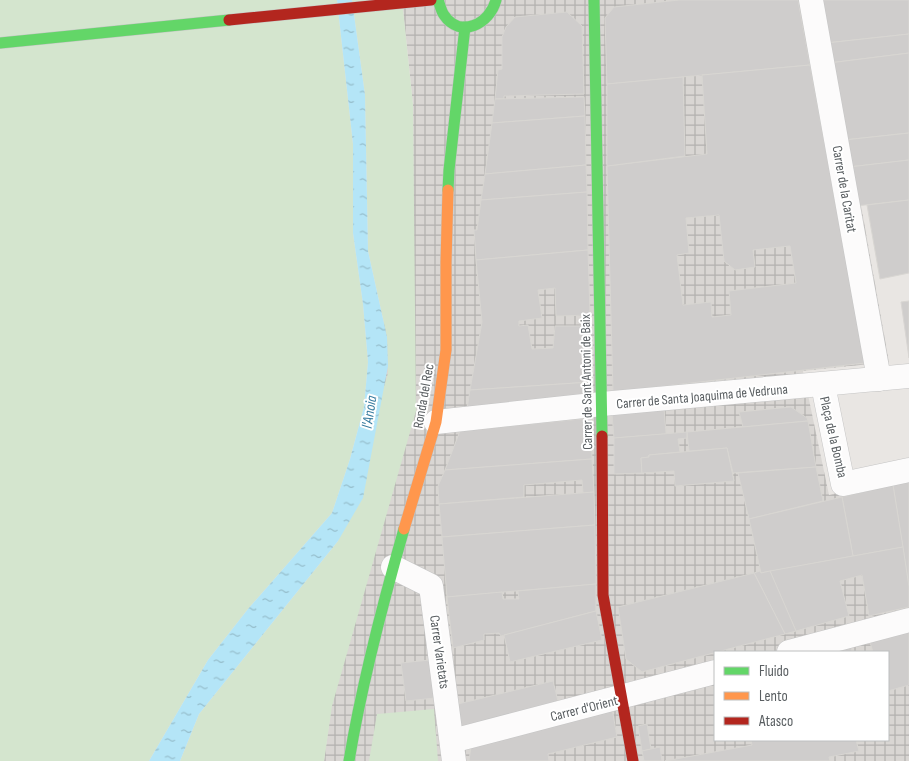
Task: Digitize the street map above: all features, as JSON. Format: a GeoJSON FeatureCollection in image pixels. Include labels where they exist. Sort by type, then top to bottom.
{"type":"FeatureCollection","features":[{"type":"Feature","properties":{"kind":"street"},"geometry":{"type":"LineString","coordinates":[[0,43],[431,0]]}},
{"type":"Feature","properties":{"kind":"street"},"geometry":{"type":"LineString","coordinates":[[438,0],[440,9],[446,18],[455,24],[465,27],[473,27],[488,19],[493,12],[496,0]]}},
{"type":"Feature","properties":{"kind":"street","name":"Carrer de Sant Antoni de Baix"},"geometry":{"type":"LineString","coordinates":[[594,0],[604,595],[633,761]]}},
{"type":"Feature","properties":{"kind":"street","name":"Carrer de la Caritat"},"geometry":{"type":"LineString","coordinates":[[811,0],[878,379]]}},
{"type":"Feature","properties":{"kind":"street","name":"Ronda del Rec"},"geometry":{"type":"LineString","coordinates":[[349,761],[361,692],[374,635],[436,422],[446,350],[449,170],[465,27]]}},
{"type":"Feature","properties":{"kind":"street","name":"Carrer de Santa Joaquima de Vedruna"},"geometry":{"type":"LineString","coordinates":[[436,422],[602,404],[909,376]]}},
{"type":"Feature","properties":{"kind":"street","name":"Plaça de la Bomba"},"geometry":{"type":"LineString","coordinates":[[823,385],[844,484],[909,470]]}},
{"type":"Feature","properties":{"kind":"street","name":"Carrer Varietats"},"geometry":{"type":"LineString","coordinates":[[393,566],[431,586],[453,751]]}},
{"type":"Feature","properties":{"kind":"street"},"geometry":{"type":"LineString","coordinates":[[794,651],[909,620]]}},
{"type":"Feature","properties":{"kind":"street","name":"Carrer d'Orient"},"geometry":{"type":"LineString","coordinates":[[453,751],[623,698],[714,672]]}},
{"type":"Feature","properties":{"kind":"shaded area"},"geometry":{"type":"Polygon","coordinates":[[[402,0],[909,0],[861,205],[889,362],[803,371],[829,495],[896,478],[909,557],[909,761],[324,761],[413,105],[402,0]]]}},
{"type":"Feature","properties":{"kind":"green space"},"geometry":{"type":"Polygon","coordinates":[[[0,0],[337,0],[353,144],[353,233],[363,304],[368,362],[364,407],[350,459],[332,513],[248,609],[208,660],[149,761],[0,761],[0,0]]]}},
{"type":"Feature","properties":{"kind":"green space"},"geometry":{"type":"Polygon","coordinates":[[[352,0],[402,0],[413,105],[416,411],[332,706],[324,761],[180,761],[199,714],[338,541],[388,373],[387,337],[368,251],[365,95],[352,0]]]}},
{"type":"Feature","properties":{"kind":"green space"},"geometry":{"type":"Polygon","coordinates":[[[434,709],[438,761],[369,761],[377,714],[434,709]]]}},
{"type":"Feature","properties":{"kind":"water","name":"l'Anoia"},"geometry":{"type":"Polygon","coordinates":[[[337,0],[352,0],[365,95],[368,251],[387,337],[388,366],[363,498],[338,541],[199,714],[180,761],[149,761],[208,660],[248,609],[332,513],[350,459],[364,407],[368,362],[363,304],[353,233],[353,144],[337,0]]]}},
{"type":"Feature","properties":{"kind":"building"},"geometry":{"type":"Polygon","coordinates":[[[679,0],[798,0],[810,65],[607,84],[605,18],[614,7],[679,0]]]}},
{"type":"Feature","properties":{"kind":"building"},"geometry":{"type":"Polygon","coordinates":[[[818,0],[909,0],[909,34],[826,43],[818,0]]]}},
{"type":"Feature","properties":{"kind":"building"},"geometry":{"type":"Polygon","coordinates":[[[567,12],[582,26],[584,94],[504,96],[504,99],[495,99],[498,70],[502,69],[502,37],[506,27],[515,17],[567,12]]]}},
{"type":"Feature","properties":{"kind":"building"},"geometry":{"type":"Polygon","coordinates":[[[909,34],[909,53],[829,63],[826,43],[909,34]]]}},
{"type":"Feature","properties":{"kind":"building"},"geometry":{"type":"Polygon","coordinates":[[[909,53],[909,133],[844,140],[829,63],[909,53]]]}},
{"type":"Feature","properties":{"kind":"building"},"geometry":{"type":"Polygon","coordinates":[[[810,65],[865,363],[613,392],[607,166],[707,154],[702,75],[810,65]],[[719,215],[686,218],[689,253],[677,255],[683,305],[711,302],[712,317],[731,315],[729,291],[796,283],[790,246],[753,250],[755,267],[735,270],[724,261],[719,215]]]}},
{"type":"Feature","properties":{"kind":"building"},"geometry":{"type":"Polygon","coordinates":[[[683,77],[685,156],[607,166],[607,84],[683,77]]]}},
{"type":"Feature","properties":{"kind":"building"},"geometry":{"type":"Polygon","coordinates":[[[584,97],[585,116],[492,123],[495,99],[584,97]]]}},
{"type":"Feature","properties":{"kind":"building"},"geometry":{"type":"Polygon","coordinates":[[[585,116],[586,165],[485,174],[492,123],[585,116]]]}},
{"type":"Feature","properties":{"kind":"building"},"geometry":{"type":"Polygon","coordinates":[[[909,133],[909,160],[849,167],[844,140],[909,133]]]}},
{"type":"Feature","properties":{"kind":"building"},"geometry":{"type":"Polygon","coordinates":[[[909,160],[909,200],[856,206],[849,167],[909,160]]]}},
{"type":"Feature","properties":{"kind":"building"},"geometry":{"type":"Polygon","coordinates":[[[586,165],[587,192],[481,200],[485,174],[586,165]]]}},
{"type":"Feature","properties":{"kind":"building"},"geometry":{"type":"Polygon","coordinates":[[[587,192],[588,250],[476,260],[474,230],[477,230],[481,200],[587,192]]]}},
{"type":"Feature","properties":{"kind":"building"},"geometry":{"type":"Polygon","coordinates":[[[909,200],[909,273],[880,279],[867,205],[909,200]]]}},
{"type":"Feature","properties":{"kind":"building"},"geometry":{"type":"Polygon","coordinates":[[[588,250],[590,315],[556,316],[555,288],[538,290],[542,318],[519,321],[519,326],[528,325],[532,349],[553,348],[555,326],[590,326],[591,382],[470,390],[482,322],[476,260],[588,250]]]}},
{"type":"Feature","properties":{"kind":"building"},"geometry":{"type":"Polygon","coordinates":[[[909,301],[909,358],[901,302],[909,301]]]}},
{"type":"Feature","properties":{"kind":"building"},"geometry":{"type":"Polygon","coordinates":[[[591,382],[592,395],[467,409],[470,390],[591,382]]]}},
{"type":"Feature","properties":{"kind":"building"},"geometry":{"type":"Polygon","coordinates":[[[791,407],[807,418],[808,421],[743,427],[739,412],[791,407]]]}},
{"type":"Feature","properties":{"kind":"building"},"geometry":{"type":"Polygon","coordinates":[[[664,408],[666,434],[614,438],[612,414],[664,408]]]}},
{"type":"Feature","properties":{"kind":"building"},"geometry":{"type":"Polygon","coordinates":[[[591,418],[592,459],[445,470],[460,431],[591,418]]]}},
{"type":"Feature","properties":{"kind":"building"},"geometry":{"type":"Polygon","coordinates":[[[808,421],[816,467],[733,473],[727,448],[689,451],[687,432],[808,421]]]}},
{"type":"Feature","properties":{"kind":"building"},"geometry":{"type":"Polygon","coordinates":[[[687,432],[687,438],[678,439],[680,452],[649,455],[649,457],[641,458],[642,473],[614,474],[614,438],[687,432]]]}},
{"type":"Feature","properties":{"kind":"building"},"geometry":{"type":"Polygon","coordinates":[[[727,448],[734,481],[675,486],[674,471],[642,473],[641,458],[649,457],[649,455],[727,448]]]}},
{"type":"Feature","properties":{"kind":"building"},"geometry":{"type":"Polygon","coordinates":[[[592,459],[594,492],[583,493],[582,480],[524,485],[524,497],[439,504],[438,486],[445,470],[592,459]]]}},
{"type":"Feature","properties":{"kind":"building"},"geometry":{"type":"Polygon","coordinates":[[[816,467],[823,501],[749,519],[738,473],[816,467]]]}},
{"type":"Feature","properties":{"kind":"building"},"geometry":{"type":"Polygon","coordinates":[[[909,481],[909,587],[893,485],[909,481]]]}},
{"type":"Feature","properties":{"kind":"building"},"geometry":{"type":"Polygon","coordinates":[[[893,485],[903,547],[853,556],[842,497],[893,485]]]}},
{"type":"Feature","properties":{"kind":"building"},"geometry":{"type":"Polygon","coordinates":[[[594,492],[595,525],[442,537],[439,504],[594,492]]]}},
{"type":"Feature","properties":{"kind":"building"},"geometry":{"type":"Polygon","coordinates":[[[842,497],[853,556],[761,573],[749,519],[842,497]]]}},
{"type":"Feature","properties":{"kind":"building"},"geometry":{"type":"Polygon","coordinates":[[[595,525],[596,584],[447,597],[442,537],[595,525]]]}},
{"type":"Feature","properties":{"kind":"building"},"geometry":{"type":"Polygon","coordinates":[[[903,547],[909,587],[909,607],[869,616],[862,575],[840,581],[849,616],[796,631],[770,571],[903,547]]]}},
{"type":"Feature","properties":{"kind":"building"},"geometry":{"type":"Polygon","coordinates":[[[760,571],[761,573],[770,571],[796,631],[785,634],[754,573],[760,571]]]}},
{"type":"Feature","properties":{"kind":"building"},"geometry":{"type":"Polygon","coordinates":[[[754,573],[785,634],[721,651],[714,651],[714,653],[642,672],[626,659],[618,607],[754,573]]]}},
{"type":"Feature","properties":{"kind":"building"},"geometry":{"type":"Polygon","coordinates":[[[596,584],[596,611],[501,636],[499,633],[484,634],[484,640],[453,648],[447,597],[502,592],[503,599],[519,599],[518,591],[596,584]]]}},
{"type":"Feature","properties":{"kind":"building"},"geometry":{"type":"Polygon","coordinates":[[[596,611],[602,640],[510,662],[504,635],[596,611]]]}},
{"type":"Feature","properties":{"kind":"building"},"geometry":{"type":"Polygon","coordinates":[[[909,628],[909,685],[889,691],[889,651],[873,651],[869,639],[909,628]]]}},
{"type":"Feature","properties":{"kind":"building"},"geometry":{"type":"Polygon","coordinates":[[[850,645],[852,651],[827,651],[850,645]]]}},
{"type":"Feature","properties":{"kind":"building"},"geometry":{"type":"Polygon","coordinates":[[[430,660],[435,698],[406,701],[401,663],[430,660]]]}},
{"type":"Feature","properties":{"kind":"building"},"geometry":{"type":"Polygon","coordinates":[[[553,681],[560,709],[462,733],[458,704],[553,681]]]}},
{"type":"Feature","properties":{"kind":"building"},"geometry":{"type":"Polygon","coordinates":[[[612,708],[617,737],[548,754],[549,761],[469,761],[471,746],[612,708]]]}},
{"type":"Feature","properties":{"kind":"building"},"geometry":{"type":"Polygon","coordinates":[[[647,724],[651,749],[642,751],[638,726],[647,724]]]}},
{"type":"Feature","properties":{"kind":"building"},"geometry":{"type":"Polygon","coordinates":[[[751,741],[856,741],[859,751],[829,757],[830,761],[665,761],[752,745],[751,741]]]}},
{"type":"Feature","properties":{"kind":"building"},"geometry":{"type":"Polygon","coordinates":[[[660,747],[662,761],[644,761],[642,751],[660,747]]]}},
{"type":"Feature","properties":{"kind":"traffic: fast"},"geometry":{"type":"LineString","coordinates":[[438,0],[443,13],[451,22],[458,26],[466,27],[474,26],[488,16],[496,0]]}},
{"type":"Feature","properties":{"kind":"traffic: fast"},"geometry":{"type":"LineString","coordinates":[[594,0],[602,436]]}},
{"type":"Feature","properties":{"kind":"traffic: fast"},"geometry":{"type":"LineString","coordinates":[[0,43],[229,20]]}},
{"type":"Feature","properties":{"kind":"traffic: fast"},"geometry":{"type":"LineString","coordinates":[[448,190],[465,27]]}},
{"type":"Feature","properties":{"kind":"traffic: fast"},"geometry":{"type":"LineString","coordinates":[[349,761],[373,644],[404,529]]}},
{"type":"Feature","properties":{"kind":"traffic: slow"},"geometry":{"type":"LineString","coordinates":[[404,529],[436,422],[446,350],[448,190]]}},
{"type":"Feature","properties":{"kind":"traffic: jam"},"geometry":{"type":"LineString","coordinates":[[229,20],[431,0]]}},
{"type":"Feature","properties":{"kind":"traffic: jam"},"geometry":{"type":"LineString","coordinates":[[602,436],[603,595],[633,761]]}}]}
